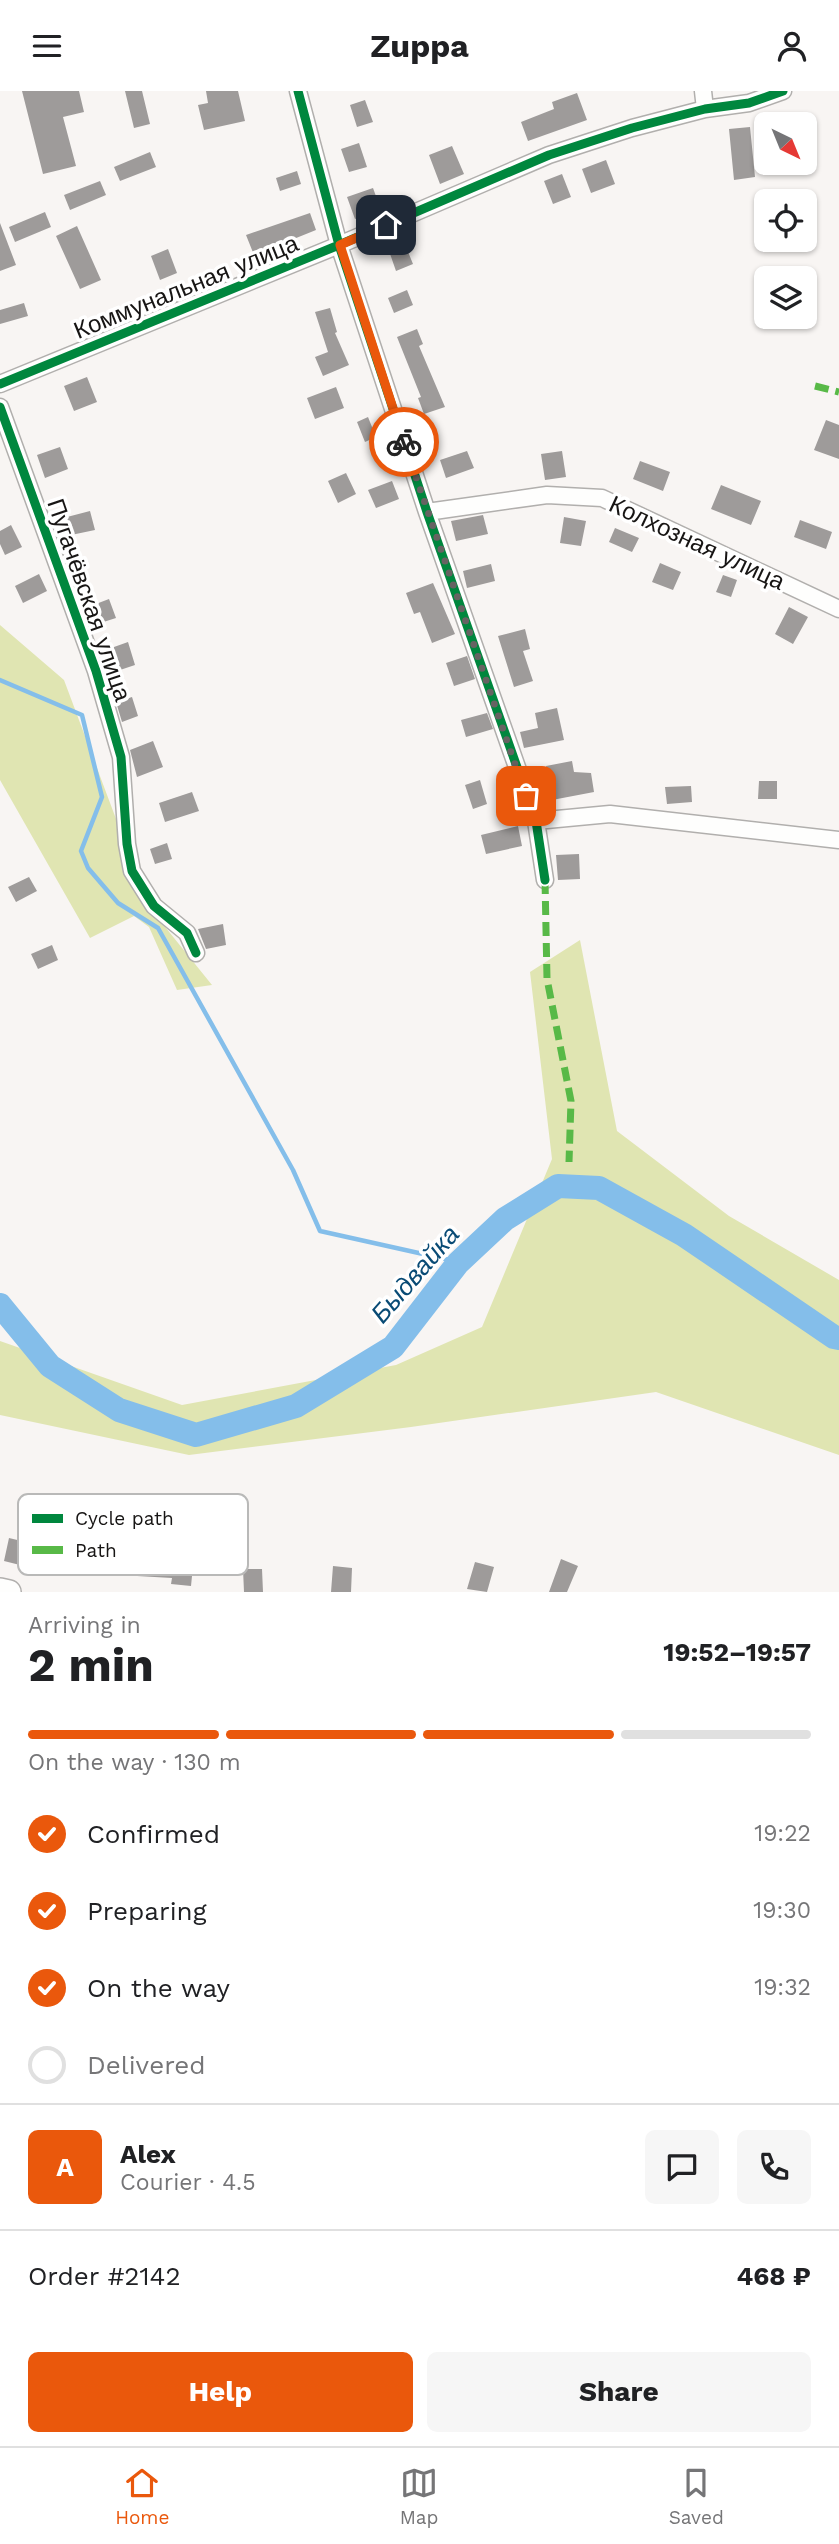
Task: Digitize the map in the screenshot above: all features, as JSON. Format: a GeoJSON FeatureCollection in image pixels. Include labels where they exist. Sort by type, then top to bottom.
{"type":"FeatureCollection","features":[{"type":"Feature","properties":{"kind":"main road"},"geometry":{"type":"LineString","coordinates":[[0,1590],[9,1592]]}},
{"type":"Feature","properties":{"kind":"street"},"geometry":{"type":"LineString","coordinates":[[299,91],[340,245],[427,512],[536,821],[545,880]]}},
{"type":"Feature","properties":{"kind":"street"},"geometry":{"type":"LineString","coordinates":[[703,91],[705,109]]}},
{"type":"Feature","properties":{"kind":"street","name":"Коммунальная улица"},"geometry":{"type":"LineString","coordinates":[[0,384],[340,245],[549,155],[632,128],[705,109],[749,103],[783,91]]}},
{"type":"Feature","properties":{"kind":"street","name":"Пугачёвская улица"},"geometry":{"type":"LineString","coordinates":[[0,407],[96,671],[121,757],[127,844],[132,871],[154,906],[187,933],[196,953]]}},
{"type":"Feature","properties":{"kind":"street","name":"Колхозная улица"},"geometry":{"type":"LineString","coordinates":[[427,512],[547,495],[602,498],[839,609]]}},
{"type":"Feature","properties":{"kind":"street"},"geometry":{"type":"LineString","coordinates":[[536,821],[610,814],[839,840]]}},
{"type":"Feature","properties":{"kind":"green space"},"geometry":{"type":"Polygon","coordinates":[[[0,625],[64,680],[149,907],[212,985],[177,990],[149,927],[134,916],[90,938],[0,780],[0,625]]]}},
{"type":"Feature","properties":{"kind":"green space"},"geometry":{"type":"Polygon","coordinates":[[[580,940],[617,1131],[729,1216],[839,1280],[839,1455],[656,1392],[189,1455],[0,1415],[0,1341],[182,1405],[396,1365],[482,1327],[552,1159],[530,972],[580,940]]]}},
{"type":"Feature","properties":{"kind":"building"},"geometry":{"type":"Polygon","coordinates":[[[22,91],[79,91],[84,112],[63,117],[76,166],[43,174],[22,91]]]}},
{"type":"Feature","properties":{"kind":"building"},"geometry":{"type":"Polygon","coordinates":[[[125,91],[142,91],[150,124],[134,128],[125,91]]]}},
{"type":"Feature","properties":{"kind":"building"},"geometry":{"type":"Polygon","coordinates":[[[206,91],[238,91],[245,121],[204,130],[198,105],[208,103],[206,91]]]}},
{"type":"Feature","properties":{"kind":"building"},"geometry":{"type":"Polygon","coordinates":[[[577,93],[587,120],[528,141],[521,122],[554,109],[552,102],[577,93]]]}},
{"type":"Feature","properties":{"kind":"building"},"geometry":{"type":"Polygon","coordinates":[[[365,100],[373,122],[357,127],[350,105],[365,100]]]}},
{"type":"Feature","properties":{"kind":"building"},"geometry":{"type":"Polygon","coordinates":[[[750,127],[755,177],[734,180],[729,129],[750,127]]]}},
{"type":"Feature","properties":{"kind":"building"},"geometry":{"type":"Polygon","coordinates":[[[359,143],[367,167],[349,172],[341,149],[359,143]]]}},
{"type":"Feature","properties":{"kind":"building"},"geometry":{"type":"Polygon","coordinates":[[[452,146],[464,174],[440,184],[429,155],[452,146]]]}},
{"type":"Feature","properties":{"kind":"building"},"geometry":{"type":"Polygon","coordinates":[[[150,152],[156,167],[120,181],[114,167],[150,152]]]}},
{"type":"Feature","properties":{"kind":"building"},"geometry":{"type":"Polygon","coordinates":[[[606,160],[615,184],[591,193],[582,169],[606,160]]]}},
{"type":"Feature","properties":{"kind":"building"},"geometry":{"type":"Polygon","coordinates":[[[297,171],[301,184],[280,191],[276,178],[297,171]]]}},
{"type":"Feature","properties":{"kind":"building"},"geometry":{"type":"Polygon","coordinates":[[[562,174],[571,197],[553,204],[544,181],[562,174]]]}},
{"type":"Feature","properties":{"kind":"building"},"geometry":{"type":"Polygon","coordinates":[[[100,181],[106,195],[70,210],[64,195],[100,181]]]}},
{"type":"Feature","properties":{"kind":"building"},"geometry":{"type":"Polygon","coordinates":[[[373,188],[381,210],[355,219],[347,197],[373,188]]]}},
{"type":"Feature","properties":{"kind":"building"},"geometry":{"type":"Polygon","coordinates":[[[45,212],[51,227],[15,242],[9,227],[45,212]]]}},
{"type":"Feature","properties":{"kind":"building"},"geometry":{"type":"Polygon","coordinates":[[[310,213],[316,230],[254,255],[246,235],[310,213]]]}},
{"type":"Feature","properties":{"kind":"building"},"geometry":{"type":"Polygon","coordinates":[[[0,223],[16,265],[0,271],[0,223]]]}},
{"type":"Feature","properties":{"kind":"building"},"geometry":{"type":"Polygon","coordinates":[[[77,226],[101,280],[80,289],[56,236],[77,226]]]}},
{"type":"Feature","properties":{"kind":"building"},"geometry":{"type":"Polygon","coordinates":[[[404,242],[413,264],[396,271],[388,248],[404,242]]]}},
{"type":"Feature","properties":{"kind":"building"},"geometry":{"type":"Polygon","coordinates":[[[168,249],[177,273],[160,280],[151,256],[168,249]]]}},
{"type":"Feature","properties":{"kind":"building"},"geometry":{"type":"Polygon","coordinates":[[[407,290],[413,305],[394,313],[388,298],[407,290]]]}},
{"type":"Feature","properties":{"kind":"building"},"geometry":{"type":"Polygon","coordinates":[[[24,303],[28,316],[0,324],[0,310],[24,303]]]}},
{"type":"Feature","properties":{"kind":"building"},"geometry":{"type":"Polygon","coordinates":[[[330,308],[337,332],[335,333],[349,365],[323,376],[315,357],[328,352],[315,312],[330,308]]]}},
{"type":"Feature","properties":{"kind":"building"},"geometry":{"type":"Polygon","coordinates":[[[417,329],[423,344],[419,346],[445,407],[424,414],[418,398],[421,397],[397,337],[417,329]]]}},
{"type":"Feature","properties":{"kind":"building"},"geometry":{"type":"Polygon","coordinates":[[[87,377],[97,402],[74,411],[64,386],[87,377]]]}},
{"type":"Feature","properties":{"kind":"building"},"geometry":{"type":"Polygon","coordinates":[[[336,387],[344,408],[315,419],[307,398],[336,387]]]}},
{"type":"Feature","properties":{"kind":"building"},"geometry":{"type":"Polygon","coordinates":[[[368,417],[376,437],[365,442],[357,422],[368,417]]]}},
{"type":"Feature","properties":{"kind":"building"},"geometry":{"type":"Polygon","coordinates":[[[826,420],[839,425],[839,459],[814,450],[826,420]]]}},
{"type":"Feature","properties":{"kind":"building"},"geometry":{"type":"Polygon","coordinates":[[[60,447],[68,469],[45,478],[37,455],[60,447]]]}},
{"type":"Feature","properties":{"kind":"building"},"geometry":{"type":"Polygon","coordinates":[[[467,451],[474,468],[446,478],[440,460],[467,451]]]}},
{"type":"Feature","properties":{"kind":"building"},"geometry":{"type":"Polygon","coordinates":[[[562,451],[566,477],[545,480],[541,454],[562,451]]]}},
{"type":"Feature","properties":{"kind":"building"},"geometry":{"type":"Polygon","coordinates":[[[640,461],[670,472],[663,491],[633,479],[640,461]]]}},
{"type":"Feature","properties":{"kind":"building"},"geometry":{"type":"Polygon","coordinates":[[[346,473],[356,494],[338,503],[328,481],[346,473]]]}},
{"type":"Feature","properties":{"kind":"building"},"geometry":{"type":"Polygon","coordinates":[[[392,481],[399,499],[376,508],[368,490],[392,481]]]}},
{"type":"Feature","properties":{"kind":"building"},"geometry":{"type":"Polygon","coordinates":[[[721,485],[761,501],[751,525],[711,509],[721,485]]]}},
{"type":"Feature","properties":{"kind":"building"},"geometry":{"type":"Polygon","coordinates":[[[90,511],[95,530],[71,535],[67,517],[90,511]]]}},
{"type":"Feature","properties":{"kind":"building"},"geometry":{"type":"Polygon","coordinates":[[[483,515],[488,534],[456,541],[451,521],[483,515]]]}},
{"type":"Feature","properties":{"kind":"building"},"geometry":{"type":"Polygon","coordinates":[[[564,517],[586,521],[581,546],[560,543],[564,517]]]}},
{"type":"Feature","properties":{"kind":"building"},"geometry":{"type":"Polygon","coordinates":[[[800,520],[832,532],[826,549],[794,537],[800,520]]]}},
{"type":"Feature","properties":{"kind":"building"},"geometry":{"type":"Polygon","coordinates":[[[11,525],[22,547],[5,555],[0,544],[0,531],[11,525]]]}},
{"type":"Feature","properties":{"kind":"building"},"geometry":{"type":"Polygon","coordinates":[[[615,528],[639,538],[632,552],[609,542],[615,528]]]}},
{"type":"Feature","properties":{"kind":"building"},"geometry":{"type":"Polygon","coordinates":[[[660,563],[681,572],[673,590],[652,582],[660,563]]]}},
{"type":"Feature","properties":{"kind":"building"},"geometry":{"type":"Polygon","coordinates":[[[491,564],[495,581],[467,588],[463,571],[491,564]]]}},
{"type":"Feature","properties":{"kind":"building"},"geometry":{"type":"Polygon","coordinates":[[[39,574],[47,591],[23,603],[15,586],[39,574]]]}},
{"type":"Feature","properties":{"kind":"building"},"geometry":{"type":"Polygon","coordinates":[[[723,575],[737,580],[731,597],[716,592],[723,575]]]}},
{"type":"Feature","properties":{"kind":"building"},"geometry":{"type":"Polygon","coordinates":[[[433,583],[455,634],[432,643],[420,612],[414,614],[406,593],[433,583]]]}},
{"type":"Feature","properties":{"kind":"building"},"geometry":{"type":"Polygon","coordinates":[[[109,599],[116,618],[94,625],[88,607],[109,599]]]}},
{"type":"Feature","properties":{"kind":"building"},"geometry":{"type":"Polygon","coordinates":[[[789,607],[808,617],[793,644],[775,634],[789,607]]]}},
{"type":"Feature","properties":{"kind":"building"},"geometry":{"type":"Polygon","coordinates":[[[525,629],[530,649],[523,651],[533,681],[514,687],[498,636],[525,629]]]}},
{"type":"Feature","properties":{"kind":"building"},"geometry":{"type":"Polygon","coordinates":[[[128,642],[135,665],[108,674],[100,652],[128,642]]]}},
{"type":"Feature","properties":{"kind":"building"},"geometry":{"type":"Polygon","coordinates":[[[467,656],[475,679],[454,686],[446,663],[467,656]]]}},
{"type":"Feature","properties":{"kind":"building"},"geometry":{"type":"Polygon","coordinates":[[[132,697],[138,716],[122,722],[116,702],[132,697]]]}},
{"type":"Feature","properties":{"kind":"building"},"geometry":{"type":"Polygon","coordinates":[[[557,708],[564,740],[524,748],[520,732],[538,728],[535,713],[557,708]]]}},
{"type":"Feature","properties":{"kind":"building"},"geometry":{"type":"Polygon","coordinates":[[[487,713],[493,729],[466,737],[461,720],[487,713]]]}},
{"type":"Feature","properties":{"kind":"building"},"geometry":{"type":"Polygon","coordinates":[[[153,741],[163,767],[137,777],[130,750],[153,741]]]}},
{"type":"Feature","properties":{"kind":"building"},"geometry":{"type":"Polygon","coordinates":[[[572,761],[574,772],[591,773],[594,792],[552,800],[546,766],[572,761]]]}},
{"type":"Feature","properties":{"kind":"building"},"geometry":{"type":"Polygon","coordinates":[[[480,780],[487,804],[473,809],[465,785],[480,780]]]}},
{"type":"Feature","properties":{"kind":"building"},"geometry":{"type":"Polygon","coordinates":[[[759,781],[777,781],[777,799],[758,799],[759,781]]]}},
{"type":"Feature","properties":{"kind":"building"},"geometry":{"type":"Polygon","coordinates":[[[691,786],[692,802],[667,804],[665,787],[691,786]]]}},
{"type":"Feature","properties":{"kind":"building"},"geometry":{"type":"Polygon","coordinates":[[[192,792],[199,811],[165,822],[159,803],[192,792]]]}},
{"type":"Feature","properties":{"kind":"building"},"geometry":{"type":"Polygon","coordinates":[[[518,826],[522,846],[486,854],[481,835],[518,826]]]}},
{"type":"Feature","properties":{"kind":"building"},"geometry":{"type":"Polygon","coordinates":[[[167,843],[172,859],[155,864],[150,849],[167,843]]]}},
{"type":"Feature","properties":{"kind":"building"},"geometry":{"type":"Polygon","coordinates":[[[579,854],[580,879],[558,880],[556,855],[579,854]]]}},
{"type":"Feature","properties":{"kind":"building"},"geometry":{"type":"Polygon","coordinates":[[[29,877],[37,891],[16,902],[8,887],[29,877]]]}},
{"type":"Feature","properties":{"kind":"building"},"geometry":{"type":"Polygon","coordinates":[[[223,924],[226,945],[206,949],[198,929],[223,924]]]}},
{"type":"Feature","properties":{"kind":"building"},"geometry":{"type":"Polygon","coordinates":[[[52,945],[58,960],[38,969],[31,954],[52,945]]]}},
{"type":"Feature","properties":{"kind":"building"},"geometry":{"type":"Polygon","coordinates":[[[9,1538],[18,1540],[18,1564],[4,1561],[9,1538]]]}},
{"type":"Feature","properties":{"kind":"building"},"geometry":{"type":"Polygon","coordinates":[[[561,1559],[578,1566],[567,1592],[549,1592],[561,1559]]]}},
{"type":"Feature","properties":{"kind":"building"},"geometry":{"type":"Polygon","coordinates":[[[475,1562],[494,1567],[487,1592],[467,1589],[475,1562]]]}},
{"type":"Feature","properties":{"kind":"building"},"geometry":{"type":"Polygon","coordinates":[[[333,1566],[352,1568],[351,1592],[331,1592],[333,1566]]]}},
{"type":"Feature","properties":{"kind":"building"},"geometry":{"type":"Polygon","coordinates":[[[248,1569],[262,1569],[263,1592],[244,1592],[243,1575],[248,1575],[248,1569]]]}},
{"type":"Feature","properties":{"kind":"building"},"geometry":{"type":"Polygon","coordinates":[[[192,1575],[191,1586],[171,1584],[172,1578],[137,1576],[192,1575]]]}},
{"type":"Feature","properties":{"kind":"waterway"},"geometry":{"type":"LineString","coordinates":[[0,680],[82,715],[102,797],[81,851],[88,868],[118,903],[158,928],[293,1170],[320,1231],[459,1262]]}},
{"type":"Feature","properties":{"kind":"waterway","name":"Быдвайка"},"geometry":{"type":"LineString","coordinates":[[0,1305],[50,1366],[119,1410],[196,1435],[296,1406],[393,1347],[458,1263],[505,1219],[558,1186],[599,1188],[684,1235],[839,1338]]}},
{"type":"Feature","properties":{"kind":"waterway","name":"Быдвайка"},"geometry":{"type":"LineString","coordinates":[[834,1337],[839,1340]]}},
{"type":"Feature","properties":{"kind":"marked path"},"geometry":{"type":"LineString","coordinates":[[815,386],[839,392]]}},
{"type":"Feature","properties":{"kind":"marked path"},"geometry":{"type":"LineString","coordinates":[[545,880],[547,979],[571,1101],[569,1162]]}},
{"type":"Feature","properties":{"kind":"cycle path"},"geometry":{"type":"LineString","coordinates":[[298,91],[339,245],[427,512],[536,821],[545,880]]}},
{"type":"Feature","properties":{"kind":"cycle path"},"geometry":{"type":"LineString","coordinates":[[0,384],[339,245],[549,155],[632,128],[705,109],[749,103],[783,91]]}},
{"type":"Feature","properties":{"kind":"cycle path"},"geometry":{"type":"LineString","coordinates":[[0,407],[96,671],[121,757],[127,844],[132,871],[154,906],[187,933],[196,953]]}},
{"type":"Feature","properties":{"kind":"way so far"},"geometry":{"type":"LineString","coordinates":[[404,442],[526,796]]}},
{"type":"Feature","properties":{"kind":"route"},"geometry":{"type":"LineString","coordinates":[[386,225],[340,245],[404,442]]}}]}
